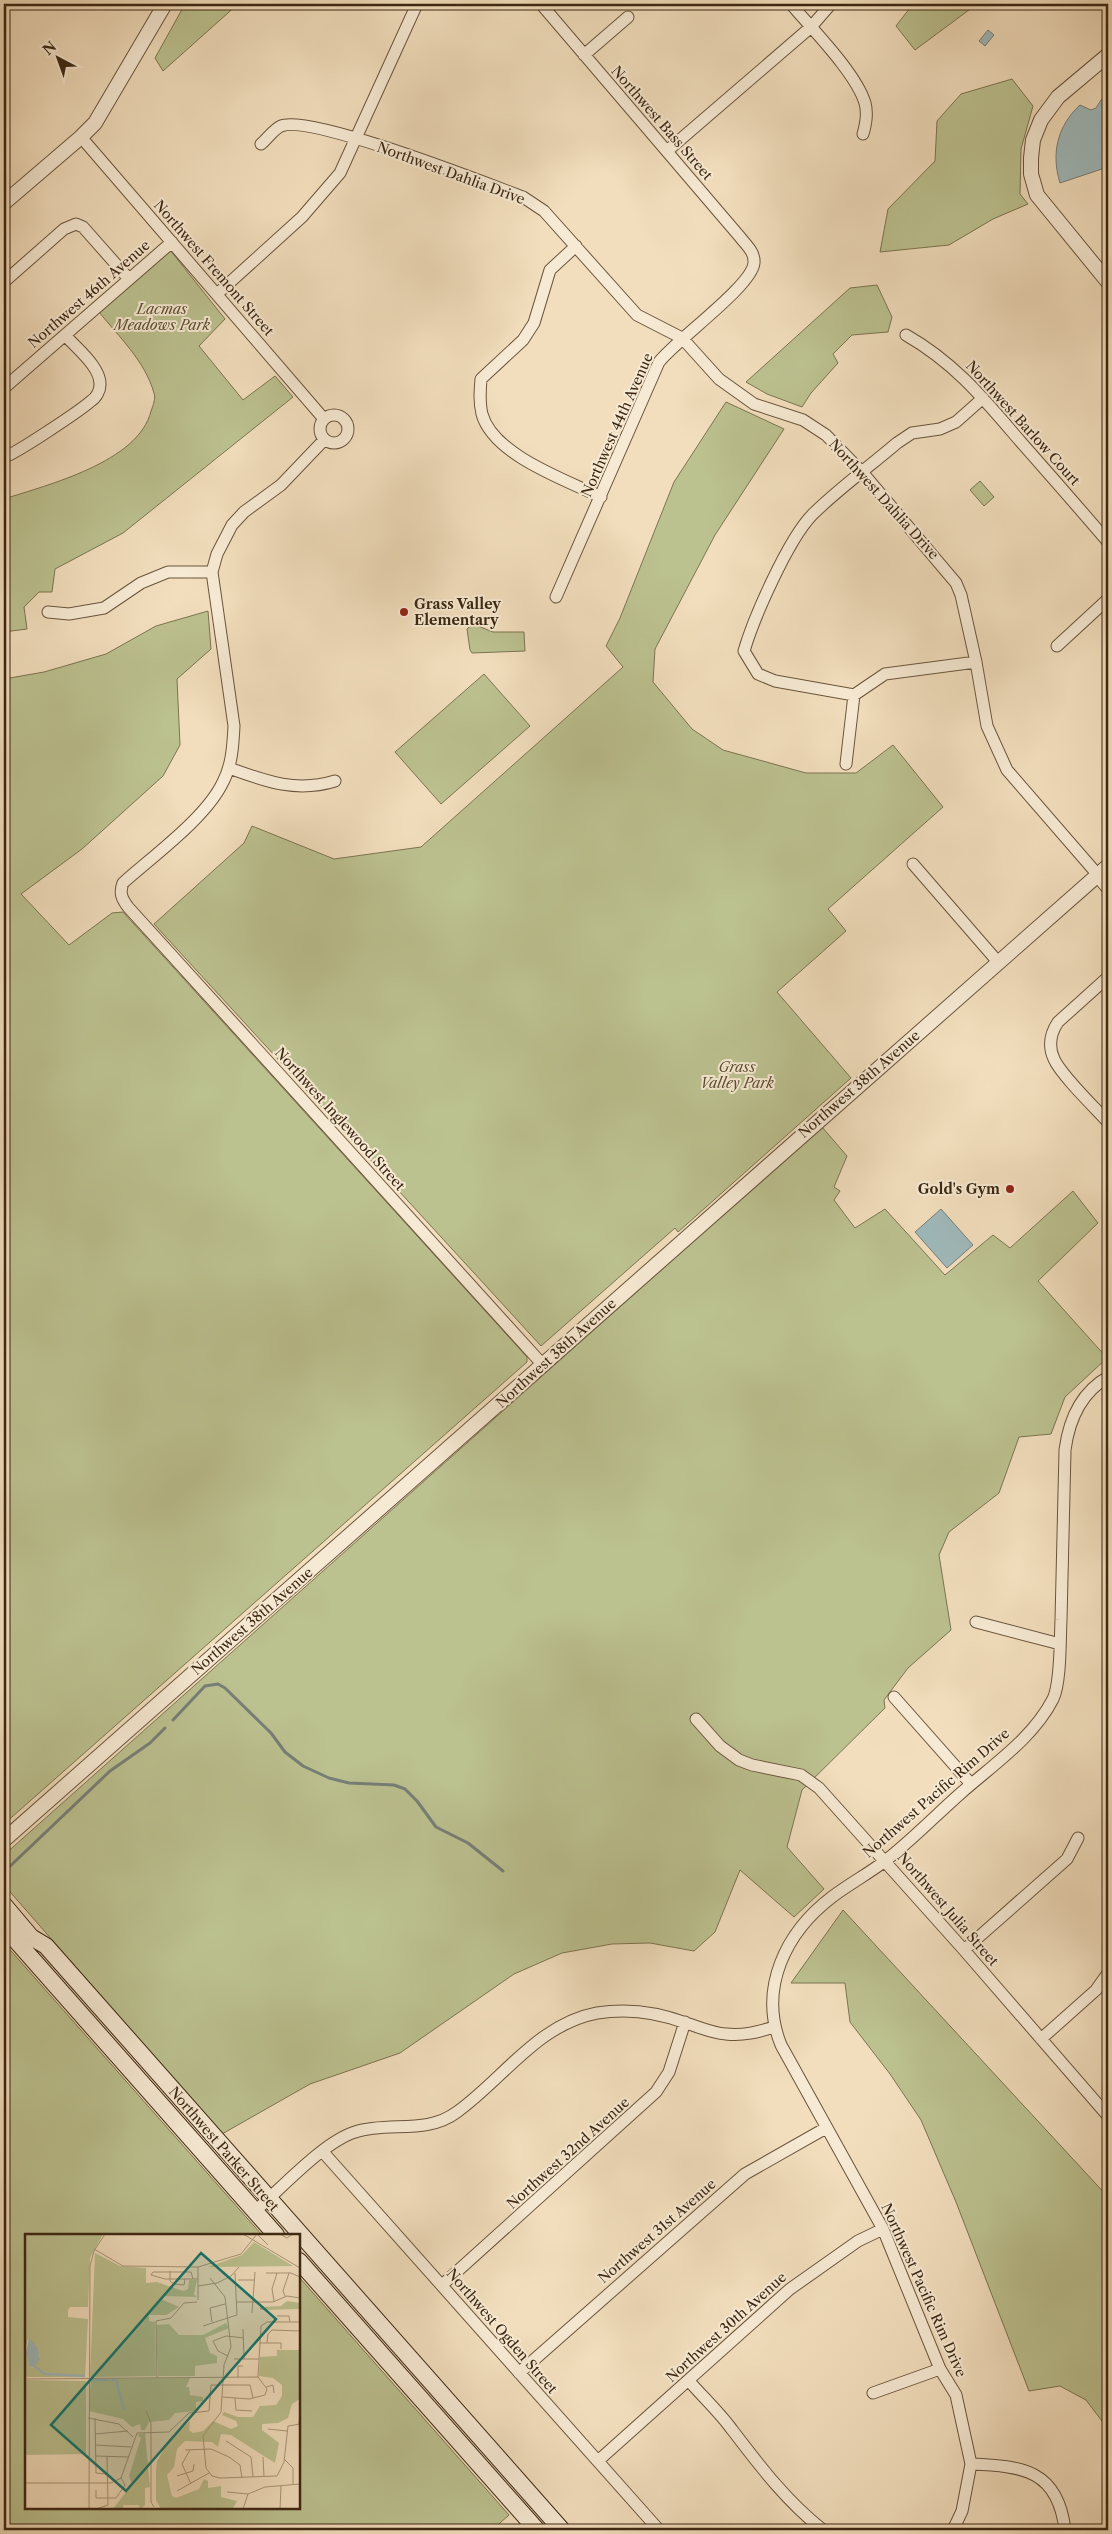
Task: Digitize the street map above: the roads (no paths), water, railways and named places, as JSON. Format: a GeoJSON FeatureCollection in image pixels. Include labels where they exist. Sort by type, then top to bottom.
{"type":"FeatureCollection","features":[{"type":"Feature","properties":{"kind":"main road","name":"Northwest Parker Street"},"geometry":{"type":"LineString","coordinates":[[4,1905],[32,1937],[46,1946],[299,2234]]}},
{"type":"Feature","properties":{"kind":"main road","name":"Northwest Parker Street"},"geometry":{"type":"LineString","coordinates":[[4,1927],[275,2234]]}},
{"type":"Feature","properties":{"kind":"main road","name":"Northwest Parker Street"},"geometry":{"type":"LineString","coordinates":[[300,2235],[562,2530]]}},
{"type":"Feature","properties":{"kind":"main road"},"geometry":{"type":"LineString","coordinates":[[300,2262],[537,2530]]}},
{"type":"Feature","properties":{"kind":"street"},"geometry":{"type":"LineString","coordinates":[[4,203],[81,138],[105,108],[165,4]]}},
{"type":"Feature","properties":{"kind":"street"},"geometry":{"type":"LineString","coordinates":[[217,294],[324,195],[340,174],[417,4]]}},
{"type":"Feature","properties":{"kind":"street","name":"Northwest Bass Street"},"geometry":{"type":"LineString","coordinates":[[540,4],[740,236],[753,253],[754,265]]}},
{"type":"Feature","properties":{"kind":"street"},"geometry":{"type":"LineString","coordinates":[[791,4],[857,84],[866,104],[867,120],[863,134]]}},
{"type":"Feature","properties":{"kind":"street"},"geometry":{"type":"LineString","coordinates":[[666,151],[811,27],[831,4]]}},
{"type":"Feature","properties":{"kind":"street"},"geometry":{"type":"LineString","coordinates":[[584,55],[628,17]]}},
{"type":"Feature","properties":{"kind":"street"},"geometry":{"type":"LineString","coordinates":[[1108,55],[1058,97],[1041,120],[1033,140],[1031,158],[1031,174],[1037,195],[1108,282]]}},
{"type":"Feature","properties":{"kind":"street","name":"Northwest Dahlia Drive"},"geometry":{"type":"LineString","coordinates":[[261,144],[280,126],[300,124],[357,138],[523,196],[544,212],[637,315],[682,338],[730,389],[754,404],[803,420],[826,435],[862,472],[956,583],[962,595],[987,726],[1007,770],[1103,871],[1108,887]]}},
{"type":"Feature","properties":{"kind":"street","name":"Northwest Fremont Street"},"geometry":{"type":"LineString","coordinates":[[81,138],[324,418]]}},
{"type":"Feature","properties":{"kind":"street"},"geometry":{"type":"LineString","coordinates":[[4,282],[64,229],[76,224],[83,227],[129,279]]}},
{"type":"Feature","properties":{"kind":"street","name":"Northwest 46th Avenue"},"geometry":{"type":"LineString","coordinates":[[4,388],[172,242]]}},
{"type":"Feature","properties":{"kind":"street"},"geometry":{"type":"LineString","coordinates":[[576,246],[550,270],[534,323],[524,340],[481,379],[479,397],[483,416],[493,434],[506,446],[526,460],[601,497]]}},
{"type":"Feature","properties":{"kind":"street","name":"Northwest 44th Avenue"},"geometry":{"type":"LineString","coordinates":[[556,597],[659,362],[682,338],[748,278],[754,265]]}},
{"type":"Feature","properties":{"kind":"street","name":"Northwest Barlow Court"},"geometry":{"type":"LineString","coordinates":[[906,335],[951,364],[983,398],[1108,542]]}},
{"type":"Feature","properties":{"kind":"street"},"geometry":{"type":"LineString","coordinates":[[4,457],[86,405],[98,392],[100,384],[94,368],[65,336]]}},
{"type":"Feature","properties":{"kind":"street"},"geometry":{"type":"LineString","coordinates":[[976,662],[885,674],[854,695],[775,681],[758,674],[744,651],[750,630],[798,532],[813,514],[897,443],[912,433],[940,429],[956,422],[983,398]]}},
{"type":"Feature","properties":{"kind":"street"},"geometry":{"type":"LineString","coordinates":[[334,415],[340,416],[348,425],[345,439],[340,443],[333,444],[324,440],[320,432],[324,418],[334,415]]}},
{"type":"Feature","properties":{"kind":"street"},"geometry":{"type":"LineString","coordinates":[[324,440],[281,485],[244,512],[232,525],[222,541],[212,572],[233,716],[233,746],[228,768],[269,782],[315,788],[335,781]]}},
{"type":"Feature","properties":{"kind":"street"},"geometry":{"type":"LineString","coordinates":[[48,612],[69,614],[104,608],[141,583],[168,572],[212,572]]}},
{"type":"Feature","properties":{"kind":"street"},"geometry":{"type":"LineString","coordinates":[[1057,646],[1108,599]]}},
{"type":"Feature","properties":{"kind":"street"},"geometry":{"type":"LineString","coordinates":[[846,764],[854,695]]}},
{"type":"Feature","properties":{"kind":"street","name":"Northwest Inglewood Street"},"geometry":{"type":"LineString","coordinates":[[228,768],[219,789],[202,813],[123,883],[120,890],[128,907],[543,1365]]}},
{"type":"Feature","properties":{"kind":"street"},"geometry":{"type":"LineString","coordinates":[[913,864],[998,962]]}},
{"type":"Feature","properties":{"kind":"street","name":"Northwest 38th Avenue"},"geometry":{"type":"LineString","coordinates":[[4,1840],[1103,871]]}},
{"type":"Feature","properties":{"kind":"street"},"geometry":{"type":"LineString","coordinates":[[1108,977],[1058,1022],[1052,1031],[1050,1040],[1054,1061],[1108,1122]]}},
{"type":"Feature","properties":{"kind":"street","name":"Northwest Pacific Rim Drive"},"geometry":{"type":"LineString","coordinates":[[953,2530],[962,2510],[971,2464],[956,2395],[940,2369],[883,2229],[826,2128],[774,2028],[772,1999],[777,1967],[796,1932],[808,1917],[831,1897],[885,1861],[1038,1724],[1054,1697],[1060,1644],[1065,1450],[1068,1429],[1075,1410],[1087,1394],[1108,1378]]}},
{"type":"Feature","properties":{"kind":"street"},"geometry":{"type":"LineString","coordinates":[[976,1622],[1060,1644]]}},
{"type":"Feature","properties":{"kind":"street"},"geometry":{"type":"LineString","coordinates":[[894,1697],[970,1784]]}},
{"type":"Feature","properties":{"kind":"street","name":"Northwest Julia Street"},"geometry":{"type":"LineString","coordinates":[[696,1719],[720,1746],[739,1760],[752,1765],[801,1774],[819,1788],[964,1950],[1108,2116]]}},
{"type":"Feature","properties":{"kind":"street"},"geometry":{"type":"LineString","coordinates":[[964,1950],[1068,1859],[1078,1838]]}},
{"type":"Feature","properties":{"kind":"street"},"geometry":{"type":"LineString","coordinates":[[1041,2039],[1096,1990],[1108,1973]]}},
{"type":"Feature","properties":{"kind":"street"},"geometry":{"type":"LineString","coordinates":[[255,2211],[337,2140],[355,2132],[376,2128],[415,2128],[435,2124],[457,2113],[537,2042],[565,2024],[596,2013],[628,2010],[658,2014],[708,2031],[726,2034],[750,2034],[774,2028]]}},
{"type":"Feature","properties":{"kind":"street","name":"Northwest 32nd Avenue"},"geometry":{"type":"LineString","coordinates":[[442,2285],[656,2092],[669,2072],[685,2022]]}},
{"type":"Feature","properties":{"kind":"street","name":"Northwest 31st Avenue"},"geometry":{"type":"LineString","coordinates":[[519,2374],[745,2174],[826,2128]]}},
{"type":"Feature","properties":{"kind":"street","name":"Northwest Ogden Street"},"geometry":{"type":"LineString","coordinates":[[323,2152],[584,2448],[599,2460],[659,2530]]}},
{"type":"Feature","properties":{"kind":"street","name":"Northwest 30th Avenue"},"geometry":{"type":"LineString","coordinates":[[599,2460],[790,2289],[858,2242],[883,2229]]}},
{"type":"Feature","properties":{"kind":"street"},"geometry":{"type":"LineString","coordinates":[[873,2393],[940,2369]]}},
{"type":"Feature","properties":{"kind":"street"},"geometry":{"type":"LineString","coordinates":[[688,2381],[729,2426],[752,2458],[797,2509],[823,2530]]}},
{"type":"Feature","properties":{"kind":"street"},"geometry":{"type":"LineString","coordinates":[[971,2464],[1008,2466],[1027,2470],[1044,2479],[1055,2493],[1062,2509],[1065,2530]]}},
{"type":"Feature","properties":{"kind":"water"},"geometry":{"type":"Polygon","coordinates":[[[988,30],[994,35],[985,46],[979,41],[988,30]]]}},
{"type":"Feature","properties":{"kind":"water"},"geometry":{"type":"Polygon","coordinates":[[[1108,98],[1108,167],[1060,183],[1057,172],[1056,151],[1061,131],[1066,122],[1080,105],[1091,110],[1096,108],[1101,100],[1108,98]]]}},
{"type":"Feature","properties":{"kind":"water"},"geometry":{"type":"Polygon","coordinates":[[[941,1209],[973,1245],[947,1268],[915,1232],[941,1209]]]}},
{"type":"Feature","properties":{"kind":"waterway"},"geometry":{"type":"LineString","coordinates":[[173,1720],[205,1686],[218,1684],[225,1688],[271,1733],[285,1752],[303,1766],[329,1778],[349,1783],[394,1785],[405,1789],[417,1801],[436,1827],[468,1843],[503,1871]]}},
{"type":"Feature","properties":{"kind":"waterway"},"geometry":{"type":"LineString","coordinates":[[5,1871],[110,1771],[150,1743],[165,1728]]}},
{"type":"Feature","properties":{"kind":"place","name":"Grass Valley Elementary"},"geometry":{"type":"Point","coordinates":[404,612]}},
{"type":"Feature","properties":{"kind":"place","name":"Gold's Gym"},"geometry":{"type":"Point","coordinates":[1010,1189]}},
{"type":"Feature","properties":{"kind":"park label","name":"Lacmas Meadows Park"},"geometry":{"type":"Point","coordinates":[162,318]}},
{"type":"Feature","properties":{"kind":"park label","name":"Grass Valley Park"},"geometry":{"type":"Point","coordinates":[737,1076]}}]}
